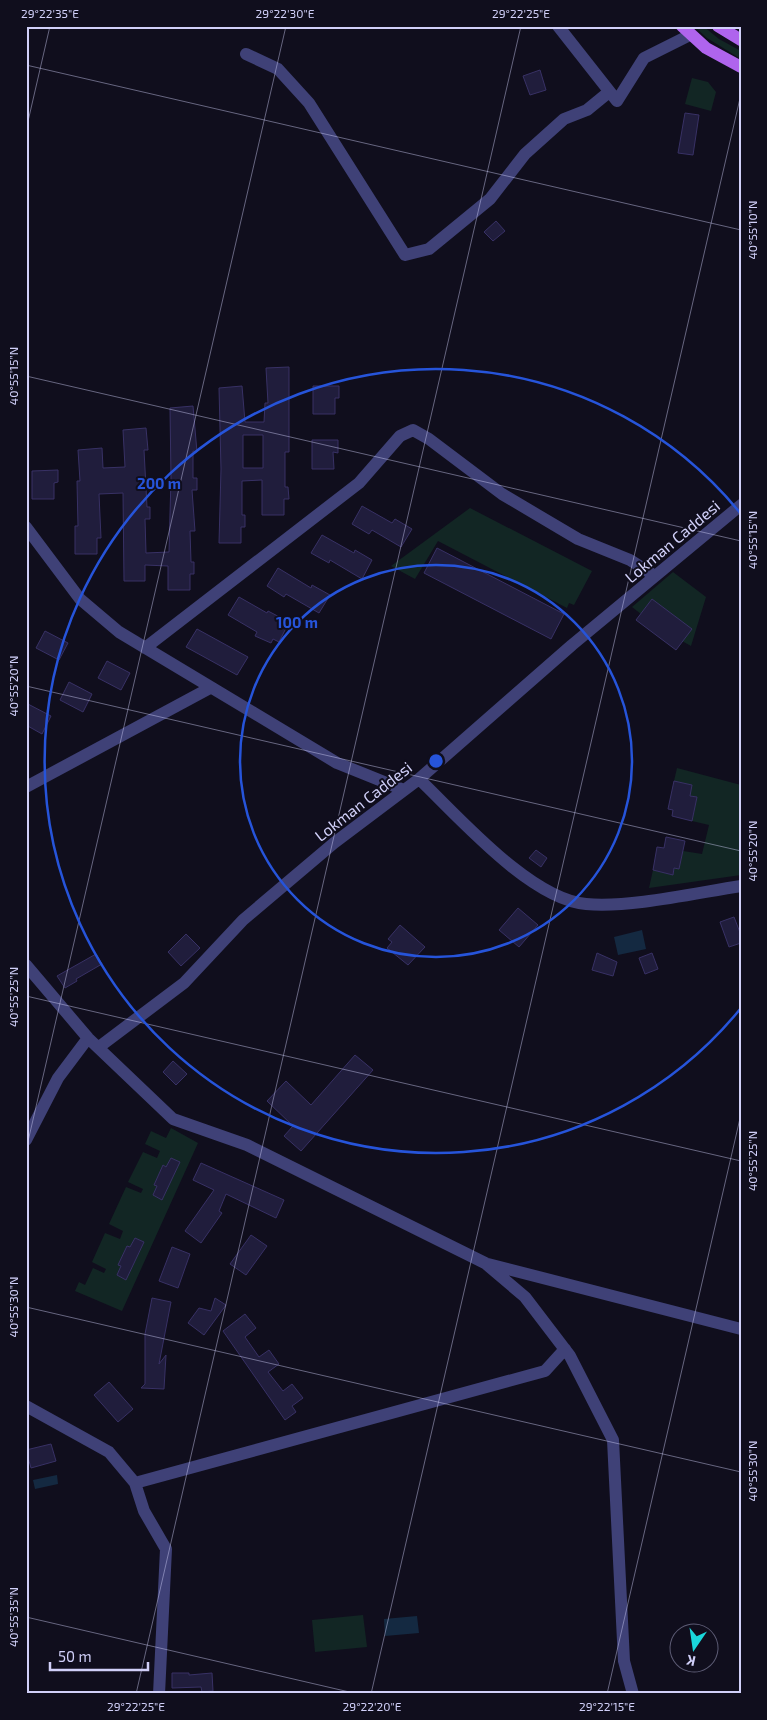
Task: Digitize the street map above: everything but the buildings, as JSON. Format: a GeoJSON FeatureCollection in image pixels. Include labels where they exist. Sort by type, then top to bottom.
{"type":"FeatureCollection","features":[{"type":"Feature","properties":{"kind":"main road"},"geometry":{"type":"LineString","coordinates":[[718,26],[741,40]]}},
{"type":"Feature","properties":{"kind":"main road"},"geometry":{"type":"LineString","coordinates":[[686,31],[722,58],[741,67]]}},
{"type":"Feature","properties":{"kind":"street"},"geometry":{"type":"LineString","coordinates":[[558,26],[613,96]]}},
{"type":"Feature","properties":{"kind":"street"},"geometry":{"type":"LineString","coordinates":[[246,54],[278,69],[309,103],[405,256],[429,249],[490,199],[525,154],[564,119],[587,110],[613,96],[644,58],[686,31]]}},
{"type":"Feature","properties":{"kind":"street"},"geometry":{"type":"LineString","coordinates":[[145,648],[359,483],[394,442],[413,430],[429,439],[502,494],[578,539],[630,560],[655,576]]}},
{"type":"Feature","properties":{"kind":"street","name":"Lokman Caddesi"},"geometry":{"type":"LineString","coordinates":[[98,1047],[184,983],[243,920],[334,843],[418,779],[741,505]]}},
{"type":"Feature","properties":{"kind":"street"},"geometry":{"type":"LineString","coordinates":[[26,527],[80,599],[119,632],[337,763],[404,790]]}},
{"type":"Feature","properties":{"kind":"street"},"geometry":{"type":"LineString","coordinates":[[26,787],[210,688]]}},
{"type":"Feature","properties":{"kind":"street"},"geometry":{"type":"LineString","coordinates":[[418,779],[507,863],[552,894],[585,904],[615,904],[741,886]]}},
{"type":"Feature","properties":{"kind":"street"},"geometry":{"type":"LineString","coordinates":[[26,965],[88,1038],[173,1119],[247,1145],[485,1263],[741,1328]]}},
{"type":"Feature","properties":{"kind":"street"},"geometry":{"type":"LineString","coordinates":[[26,1140],[58,1078],[88,1038]]}},
{"type":"Feature","properties":{"kind":"street"},"geometry":{"type":"LineString","coordinates":[[485,1263],[525,1297],[565,1349],[613,1440],[624,1661],[633,1694]]}},
{"type":"Feature","properties":{"kind":"street"},"geometry":{"type":"LineString","coordinates":[[135,1483],[545,1371],[565,1349]]}},
{"type":"Feature","properties":{"kind":"street"},"geometry":{"type":"LineString","coordinates":[[26,1406],[109,1452],[135,1483],[144,1511],[166,1549],[159,1694]]}},
{"type":"Feature","properties":{"kind":"green space"},"geometry":{"type":"Polygon","coordinates":[[[694,26],[703,26],[719,39],[741,51],[741,59],[707,38],[694,26]]]}},
{"type":"Feature","properties":{"kind":"green space"},"geometry":{"type":"Polygon","coordinates":[[[692,78],[708,82],[716,92],[711,111],[685,104],[692,78]]]}},
{"type":"Feature","properties":{"kind":"green space"},"geometry":{"type":"Polygon","coordinates":[[[470,508],[592,571],[574,605],[569,603],[567,608],[438,541],[415,579],[391,566],[470,508]]]}},
{"type":"Feature","properties":{"kind":"green space"},"geometry":{"type":"Polygon","coordinates":[[[673,572],[706,597],[691,646],[682,641],[652,599],[641,614],[632,607],[673,572]]]}},
{"type":"Feature","properties":{"kind":"green space"},"geometry":{"type":"Polygon","coordinates":[[[677,768],[741,785],[741,875],[649,888],[653,870],[673,875],[674,868],[679,869],[683,851],[702,854],[709,825],[692,821],[697,797],[690,796],[692,785],[674,781],[677,768]]]}},
{"type":"Feature","properties":{"kind":"green space"},"geometry":{"type":"Polygon","coordinates":[[[171,1128],[198,1143],[122,1311],[75,1291],[79,1282],[85,1285],[93,1268],[104,1273],[106,1269],[92,1262],[105,1233],[120,1239],[123,1231],[109,1224],[126,1187],[141,1193],[143,1189],[128,1182],[143,1152],[157,1158],[160,1151],[145,1144],[151,1131],[166,1138],[171,1128]]]}},
{"type":"Feature","properties":{"kind":"green space"},"geometry":{"type":"Polygon","coordinates":[[[363,1615],[367,1647],[315,1652],[312,1620],[363,1615]]]}},
{"type":"Feature","properties":{"kind":"water"},"geometry":{"type":"Polygon","coordinates":[[[642,930],[646,949],[618,955],[614,937],[642,930]]]}},
{"type":"Feature","properties":{"kind":"water"},"geometry":{"type":"Polygon","coordinates":[[[57,1475],[58,1484],[35,1489],[33,1480],[57,1475]]]}},
{"type":"Feature","properties":{"kind":"water"},"geometry":{"type":"Polygon","coordinates":[[[417,1616],[419,1633],[385,1636],[384,1619],[417,1616]]]}}]}
